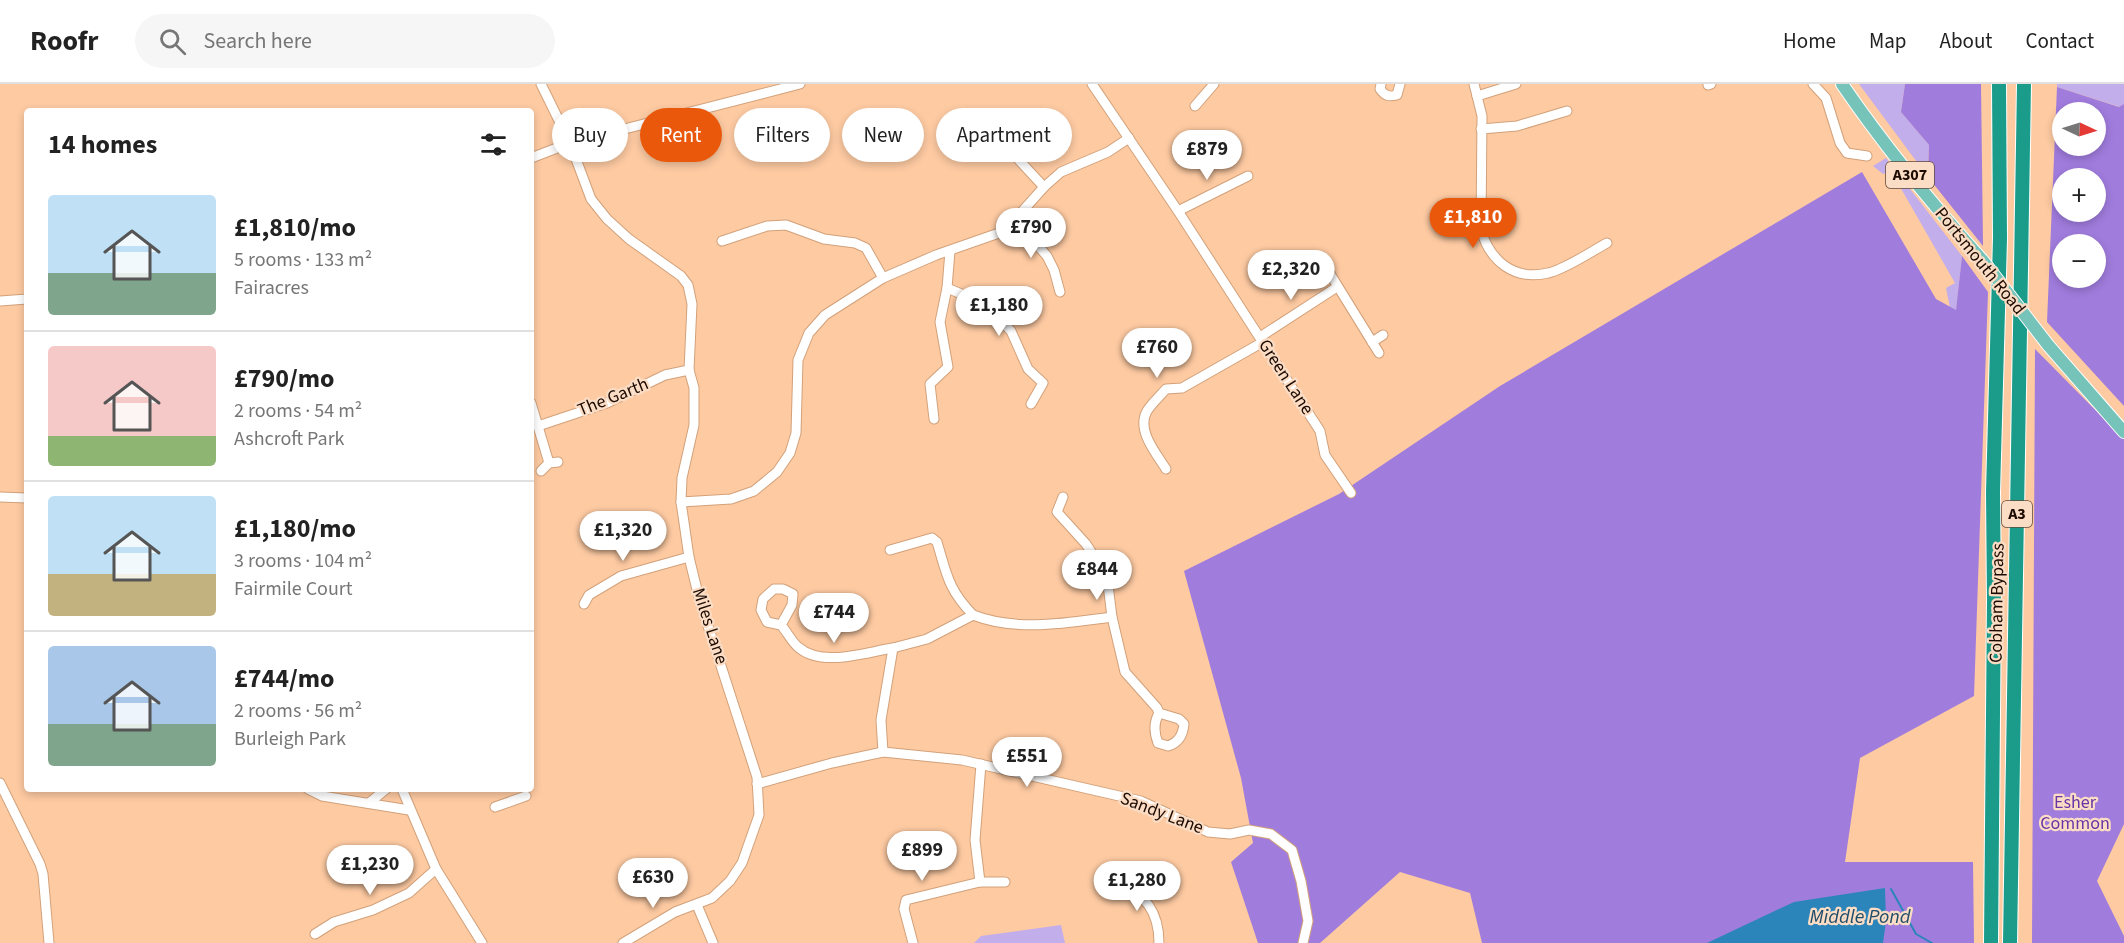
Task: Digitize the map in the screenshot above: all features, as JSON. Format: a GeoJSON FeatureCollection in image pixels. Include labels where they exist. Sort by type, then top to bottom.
{"type":"FeatureCollection","features":[{"type":"Feature","properties":{"kind":"highway","name":"Cobham Bypass"},"geometry":{"type":"LineString","coordinates":[[1990,943],[1993,492],[2000,238],[1999,84]]}},
{"type":"Feature","properties":{"kind":"highway","name":"Cobham Bypass"},"geometry":{"type":"LineString","coordinates":[[2010,943],[2024,84]]}},
{"type":"Feature","properties":{"kind":"main road","name":"Portsmouth Road"},"geometry":{"type":"LineString","coordinates":[[1842,84],[1920,188],[1983,261],[2048,345],[2124,432]]}},
{"type":"Feature","properties":{"kind":"street"},"geometry":{"type":"LineString","coordinates":[[541,84],[553,108]]}},
{"type":"Feature","properties":{"kind":"street"},"geometry":{"type":"LineString","coordinates":[[628,128],[800,84]]}},
{"type":"Feature","properties":{"kind":"street","name":"Green Lane"},"geometry":{"type":"LineString","coordinates":[[1092,84],[1178,211],[1320,431],[1325,454],[1351,493]]}},
{"type":"Feature","properties":{"kind":"street"},"geometry":{"type":"LineString","coordinates":[[1195,106],[1214,84]]}},
{"type":"Feature","properties":{"kind":"street"},"geometry":{"type":"LineString","coordinates":[[1381,84],[1380,89],[1384,95],[1390,97],[1397,95],[1400,84]]}},
{"type":"Feature","properties":{"kind":"street"},"geometry":{"type":"LineString","coordinates":[[1474,84],[1482,116],[1482,230],[1485,244],[1496,260],[1513,270],[1532,275],[1550,273],[1607,243]]}},
{"type":"Feature","properties":{"kind":"street"},"geometry":{"type":"LineString","coordinates":[[1477,96],[1516,84]]}},
{"type":"Feature","properties":{"kind":"street"},"geometry":{"type":"LineString","coordinates":[[1813,84],[1826,98],[1840,143],[1847,153],[1867,156]]}},
{"type":"Feature","properties":{"kind":"street"},"geometry":{"type":"LineString","coordinates":[[1481,129],[1517,126],[1567,111]]}},
{"type":"Feature","properties":{"kind":"street"},"geometry":{"type":"LineString","coordinates":[[681,502],[731,499],[754,491],[777,472],[790,453],[796,433],[798,360],[809,333],[825,315],[883,278],[950,250],[999,233],[1061,172],[1108,152],[1130,138]]}},
{"type":"Feature","properties":{"kind":"street"},"geometry":{"type":"LineString","coordinates":[[534,156],[552,149]]}},
{"type":"Feature","properties":{"kind":"street","name":"Miles Lane"},"geometry":{"type":"LineString","coordinates":[[577,162],[591,198],[607,219],[629,239],[681,276],[688,285],[692,304],[688,370],[694,387],[694,425],[682,478],[681,502],[689,557],[699,598],[735,704],[758,784],[759,815],[742,863],[724,889],[712,898],[675,912],[623,943]]}},
{"type":"Feature","properties":{"kind":"street"},"geometry":{"type":"LineString","coordinates":[[1020,162],[1044,187]]}},
{"type":"Feature","properties":{"kind":"street"},"geometry":{"type":"LineString","coordinates":[[1178,211],[1248,176]]}},
{"type":"Feature","properties":{"kind":"street"},"geometry":{"type":"LineString","coordinates":[[1014,219],[1047,256],[1054,270],[1060,292]]}},
{"type":"Feature","properties":{"kind":"street"},"geometry":{"type":"LineString","coordinates":[[722,241],[767,226],[786,225],[824,239],[855,243],[866,248],[883,278]]}},
{"type":"Feature","properties":{"kind":"street"},"geometry":{"type":"LineString","coordinates":[[934,419],[930,384],[948,366],[940,322],[947,288],[950,250]]}},
{"type":"Feature","properties":{"kind":"street"},"geometry":{"type":"LineString","coordinates":[[1324,264],[1380,353]]}},
{"type":"Feature","properties":{"kind":"street"},"geometry":{"type":"LineString","coordinates":[[1166,469],[1146,436],[1144,421],[1148,411],[1166,389],[1182,388],[1262,340],[1337,287]]}},
{"type":"Feature","properties":{"kind":"street"},"geometry":{"type":"LineString","coordinates":[[947,288],[983,303],[1011,331],[1028,369],[1043,383],[1031,404]]}},
{"type":"Feature","properties":{"kind":"street"},"geometry":{"type":"LineString","coordinates":[[0,301],[24,299]]}},
{"type":"Feature","properties":{"kind":"street"},"geometry":{"type":"LineString","coordinates":[[1372,342],[1383,335]]}},
{"type":"Feature","properties":{"kind":"street","name":"The Garth"},"geometry":{"type":"LineString","coordinates":[[538,426],[607,403],[665,375],[688,370]]}},
{"type":"Feature","properties":{"kind":"street"},"geometry":{"type":"LineString","coordinates":[[534,413],[553,462],[541,471]]}},
{"type":"Feature","properties":{"kind":"street"},"geometry":{"type":"LineString","coordinates":[[0,497],[24,498]]}},
{"type":"Feature","properties":{"kind":"street"},"geometry":{"type":"LineString","coordinates":[[1063,497],[1057,512],[1086,544],[1099,564],[1108,585],[1112,617],[1125,672],[1159,713]]}},
{"type":"Feature","properties":{"kind":"street"},"geometry":{"type":"LineString","coordinates":[[890,550],[932,538],[937,542],[949,585],[960,601],[973,615],[991,622],[1021,625],[1065,623],[1112,617]]}},
{"type":"Feature","properties":{"kind":"street"},"geometry":{"type":"LineString","coordinates":[[584,604],[590,595],[621,576],[689,557]]}},
{"type":"Feature","properties":{"kind":"street"},"geometry":{"type":"LineString","coordinates":[[782,625],[798,647],[814,657],[831,658],[893,648],[927,639],[973,615]]}},
{"type":"Feature","properties":{"kind":"street"},"geometry":{"type":"LineString","coordinates":[[882,752],[881,720],[893,648]]}},
{"type":"Feature","properties":{"kind":"street","name":"Sandy Lane"},"geometry":{"type":"LineString","coordinates":[[758,784],[832,763],[882,752],[962,760],[1141,801],[1208,832],[1230,834],[1249,830],[1271,834],[1292,849],[1301,880],[1308,921],[1303,943]]}},
{"type":"Feature","properties":{"kind":"street"},"geometry":{"type":"LineString","coordinates":[[980,882],[975,840],[981,764]]}},
{"type":"Feature","properties":{"kind":"street"},"geometry":{"type":"LineString","coordinates":[[0,783],[40,864],[49,943]]}},
{"type":"Feature","properties":{"kind":"street"},"geometry":{"type":"LineString","coordinates":[[314,792],[322,796],[409,810]]}},
{"type":"Feature","properties":{"kind":"street"},"geometry":{"type":"LineString","coordinates":[[369,803],[382,792]]}},
{"type":"Feature","properties":{"kind":"street"},"geometry":{"type":"LineString","coordinates":[[403,792],[436,869],[482,943]]}},
{"type":"Feature","properties":{"kind":"street"},"geometry":{"type":"LineString","coordinates":[[495,807],[509,798],[526,796]]}},
{"type":"Feature","properties":{"kind":"street"},"geometry":{"type":"LineString","coordinates":[[315,934],[334,922],[373,910],[409,893],[436,869]]}},
{"type":"Feature","properties":{"kind":"street"},"geometry":{"type":"LineString","coordinates":[[1118,881],[1137,891],[1150,906],[1157,923],[1159,943]]}},
{"type":"Feature","properties":{"kind":"street"},"geometry":{"type":"LineString","coordinates":[[913,943],[904,909],[906,900],[980,882],[1005,882]]}},
{"type":"Feature","properties":{"kind":"street"},"geometry":{"type":"LineString","coordinates":[[697,905],[713,943]]}},
{"type":"Feature","properties":{"kind":"shaded area"},"geometry":{"type":"Polygon","coordinates":[[[1859,84],[1905,84],[1901,112],[1929,145],[1928,177],[1859,84]]]}},
{"type":"Feature","properties":{"kind":"shaded area"},"geometry":{"type":"Polygon","coordinates":[[[2057,84],[2124,84],[2124,104],[2120,107],[2057,87],[2057,84]]]}},
{"type":"Feature","properties":{"kind":"shaded area"},"geometry":{"type":"Polygon","coordinates":[[[1886,158],[1962,256],[1956,311],[1950,308],[1946,288],[1955,283],[1891,171],[1883,174],[1873,166],[1886,158]]]}},
{"type":"Feature","properties":{"kind":"shaded area"},"geometry":{"type":"Polygon","coordinates":[[[1061,925],[1065,943],[974,943],[981,936],[1061,925]]]}},
{"type":"Feature","properties":{"kind":"green space"},"geometry":{"type":"Polygon","coordinates":[[[1905,84],[1981,84],[1983,246],[1928,177],[1929,145],[1901,112],[1905,84]]]}},
{"type":"Feature","properties":{"kind":"green space"},"geometry":{"type":"Polygon","coordinates":[[[2057,87],[2104,102],[2056,102],[2057,87]]]}},
{"type":"Feature","properties":{"kind":"green space"},"geometry":{"type":"Polygon","coordinates":[[[2106,103],[2119,107],[2124,104],[2124,406],[2047,322],[2052,204],[2052,222],[2106,222],[2106,168],[2054,168],[2054,156],[2106,156],[2106,103]]]}},
{"type":"Feature","properties":{"kind":"green space"},"geometry":{"type":"Polygon","coordinates":[[[1862,172],[1936,299],[1956,310],[1962,256],[1988,292],[1974,696],[1860,758],[1845,862],[1973,862],[1974,943],[1482,943],[1470,893],[1400,872],[1320,943],[1258,943],[1231,862],[1253,843],[1241,778],[1184,571],[1339,494],[1500,386],[1862,172]]]}},
{"type":"Feature","properties":{"kind":"green space","name":"Esher Common"},"geometry":{"type":"Polygon","coordinates":[[[2035,349],[2124,439],[2124,824],[2097,881],[2124,936],[2124,943],[2032,943],[2035,349]]]}},
{"type":"Feature","properties":{"kind":"water","name":"Middle Pond"},"geometry":{"type":"Polygon","coordinates":[[[1885,888],[1886,921],[1883,943],[1707,943],[1794,902],[1885,888]]]}},
{"type":"Feature","properties":{"kind":"waterway"},"geometry":{"type":"LineString","coordinates":[[1891,889],[1916,934],[1932,943]]}}]}
